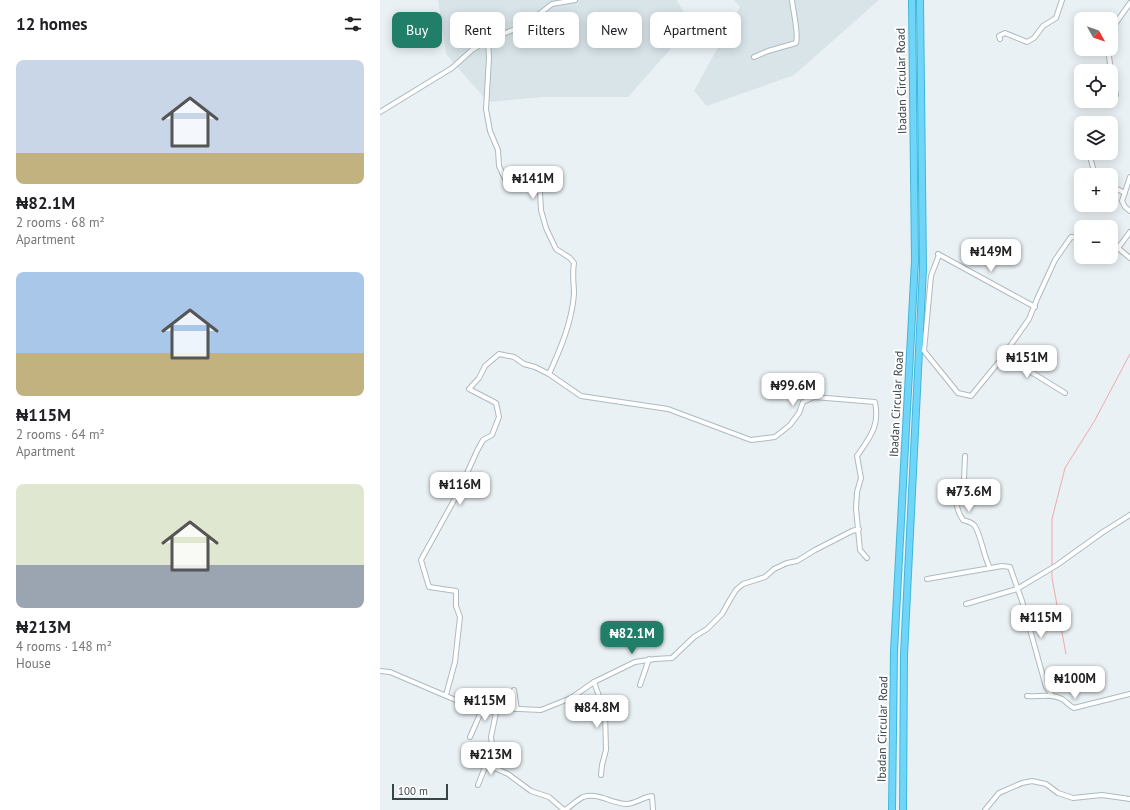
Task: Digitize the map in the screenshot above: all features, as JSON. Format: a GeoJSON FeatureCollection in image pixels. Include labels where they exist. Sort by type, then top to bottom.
{"type":"FeatureCollection","features":[{"type":"Feature","properties":{"kind":"highway","name":"Ibadan Circular Road"},"geometry":{"type":"LineString","coordinates":[[892,810],[894,651],[915,261],[912,0]]}},
{"type":"Feature","properties":{"kind":"highway","name":"Ibadan Circular Road"},"geometry":{"type":"LineString","coordinates":[[903,810],[904,655],[923,268],[920,0]]}},
{"type":"Feature","properties":{"kind":"street"},"geometry":{"type":"LineString","coordinates":[[505,33],[525,25],[551,2],[575,0]]}},
{"type":"Feature","properties":{"kind":"street"},"geometry":{"type":"LineString","coordinates":[[754,57],[768,51],[796,43],[798,37],[792,0]]}},
{"type":"Feature","properties":{"kind":"street"},"geometry":{"type":"LineString","coordinates":[[1000,39],[1000,36],[1005,33],[1027,42],[1034,38],[1043,26],[1056,18],[1062,0]]}},
{"type":"Feature","properties":{"kind":"street"},"geometry":{"type":"LineString","coordinates":[[1118,21],[1129,7]]}},
{"type":"Feature","properties":{"kind":"street"},"geometry":{"type":"LineString","coordinates":[[380,112],[452,68],[475,48]]}},
{"type":"Feature","properties":{"kind":"street"},"geometry":{"type":"LineString","coordinates":[[488,48],[489,72],[486,109],[490,131],[498,150],[499,166],[505,179],[523,183],[540,192],[541,210],[546,228],[556,249],[570,258],[574,263],[572,274],[574,294],[568,325],[549,374]]}},
{"type":"Feature","properties":{"kind":"street"},"geometry":{"type":"LineString","coordinates":[[1130,177],[1122,201],[1125,207],[1130,211]]}},
{"type":"Feature","properties":{"kind":"street"},"geometry":{"type":"LineString","coordinates":[[1118,190],[1125,193]]}},
{"type":"Feature","properties":{"kind":"street"},"geometry":{"type":"LineString","coordinates":[[1130,232],[1118,248],[1130,258]]}},
{"type":"Feature","properties":{"kind":"street"},"geometry":{"type":"LineString","coordinates":[[1035,306],[939,254],[931,276],[924,351],[958,393],[971,396],[1029,319],[1035,306],[1055,260],[1071,237],[1074,237]]}},
{"type":"Feature","properties":{"kind":"street"},"geometry":{"type":"LineString","coordinates":[[1007,350],[1010,358],[1018,364],[1065,393]]}},
{"type":"Feature","properties":{"kind":"street"},"geometry":{"type":"LineString","coordinates":[[446,695],[455,662],[460,617],[456,606],[456,591],[429,587],[421,560],[458,493],[476,451],[483,440],[492,435],[499,417],[496,403],[469,388],[479,378],[485,366],[499,354],[514,357],[524,364],[549,374],[581,396],[668,409],[751,440],[775,437],[790,424],[798,413],[803,402],[814,397],[875,402],[878,413],[876,424],[870,437],[857,456],[861,478],[857,492],[856,508],[860,550],[867,558]]}},
{"type":"Feature","properties":{"kind":"street"},"geometry":{"type":"LineString","coordinates":[[965,456],[964,480],[958,486],[957,492],[958,514],[963,520],[971,522],[976,526],[986,560],[990,568]]}},
{"type":"Feature","properties":{"kind":"street"},"geometry":{"type":"LineString","coordinates":[[966,604],[1017,589],[1048,571],[1130,515]]}},
{"type":"Feature","properties":{"kind":"street"},"geometry":{"type":"LineString","coordinates":[[380,671],[390,672],[458,701],[483,701],[496,708],[541,710],[571,698],[594,682],[635,662],[672,658],[694,637],[707,628],[722,614],[736,590],[743,584],[765,577],[774,570],[797,561],[815,550],[852,531],[859,529]]}},
{"type":"Feature","properties":{"kind":"street"},"geometry":{"type":"LineString","coordinates":[[927,579],[1002,566],[1010,567],[1022,601],[1046,687],[1052,695]]}},
{"type":"Feature","properties":{"kind":"street"},"geometry":{"type":"LineString","coordinates":[[640,685],[649,660]]}},
{"type":"Feature","properties":{"kind":"street"},"geometry":{"type":"LineString","coordinates":[[594,682],[605,713],[606,750],[602,765],[602,774]]}},
{"type":"Feature","properties":{"kind":"street"},"geometry":{"type":"LineString","coordinates":[[514,690],[517,709]]}},
{"type":"Feature","properties":{"kind":"street"},"geometry":{"type":"LineString","coordinates":[[1027,696],[1052,695],[1067,702],[1069,706],[1074,708],[1130,694]]}},
{"type":"Feature","properties":{"kind":"street"},"geometry":{"type":"LineString","coordinates":[[470,737],[481,712],[483,701]]}},
{"type":"Feature","properties":{"kind":"street"},"geometry":{"type":"LineString","coordinates":[[478,785],[492,745],[491,737],[496,708]]}},
{"type":"Feature","properties":{"kind":"street"},"geometry":{"type":"LineString","coordinates":[[485,767],[497,769],[508,774],[531,791],[549,797],[565,810],[583,798],[594,796],[626,804],[636,802],[647,796],[652,796],[654,810]]}},
{"type":"Feature","properties":{"kind":"street"},"geometry":{"type":"LineString","coordinates":[[985,810],[999,793],[1022,783],[1032,781],[1046,784],[1058,793],[1073,798],[1102,795],[1130,799]]}},
{"type":"Feature","properties":{"kind":"shaded area"},"geometry":{"type":"Polygon","coordinates":[[[438,0],[677,0],[683,12],[650,12],[650,48],[671,48],[628,97],[542,97],[488,102],[446,54],[442,27],[442,12],[440,12],[438,0]]]}},
{"type":"Feature","properties":{"kind":"shaded area"},"geometry":{"type":"Polygon","coordinates":[[[734,0],[879,0],[794,75],[707,106],[694,91],[718,48],[741,48],[741,12],[737,12],[740,7],[734,0]]]}},
{"type":"Feature","properties":{"kind":"waterway"},"geometry":{"type":"LineString","coordinates":[[1052,567],[1052,519],[1065,468],[1095,420],[1130,354]]}},
{"type":"Feature","properties":{"kind":"waterway"},"geometry":{"type":"LineString","coordinates":[[1052,570],[1052,578],[1066,654]]}}]}
